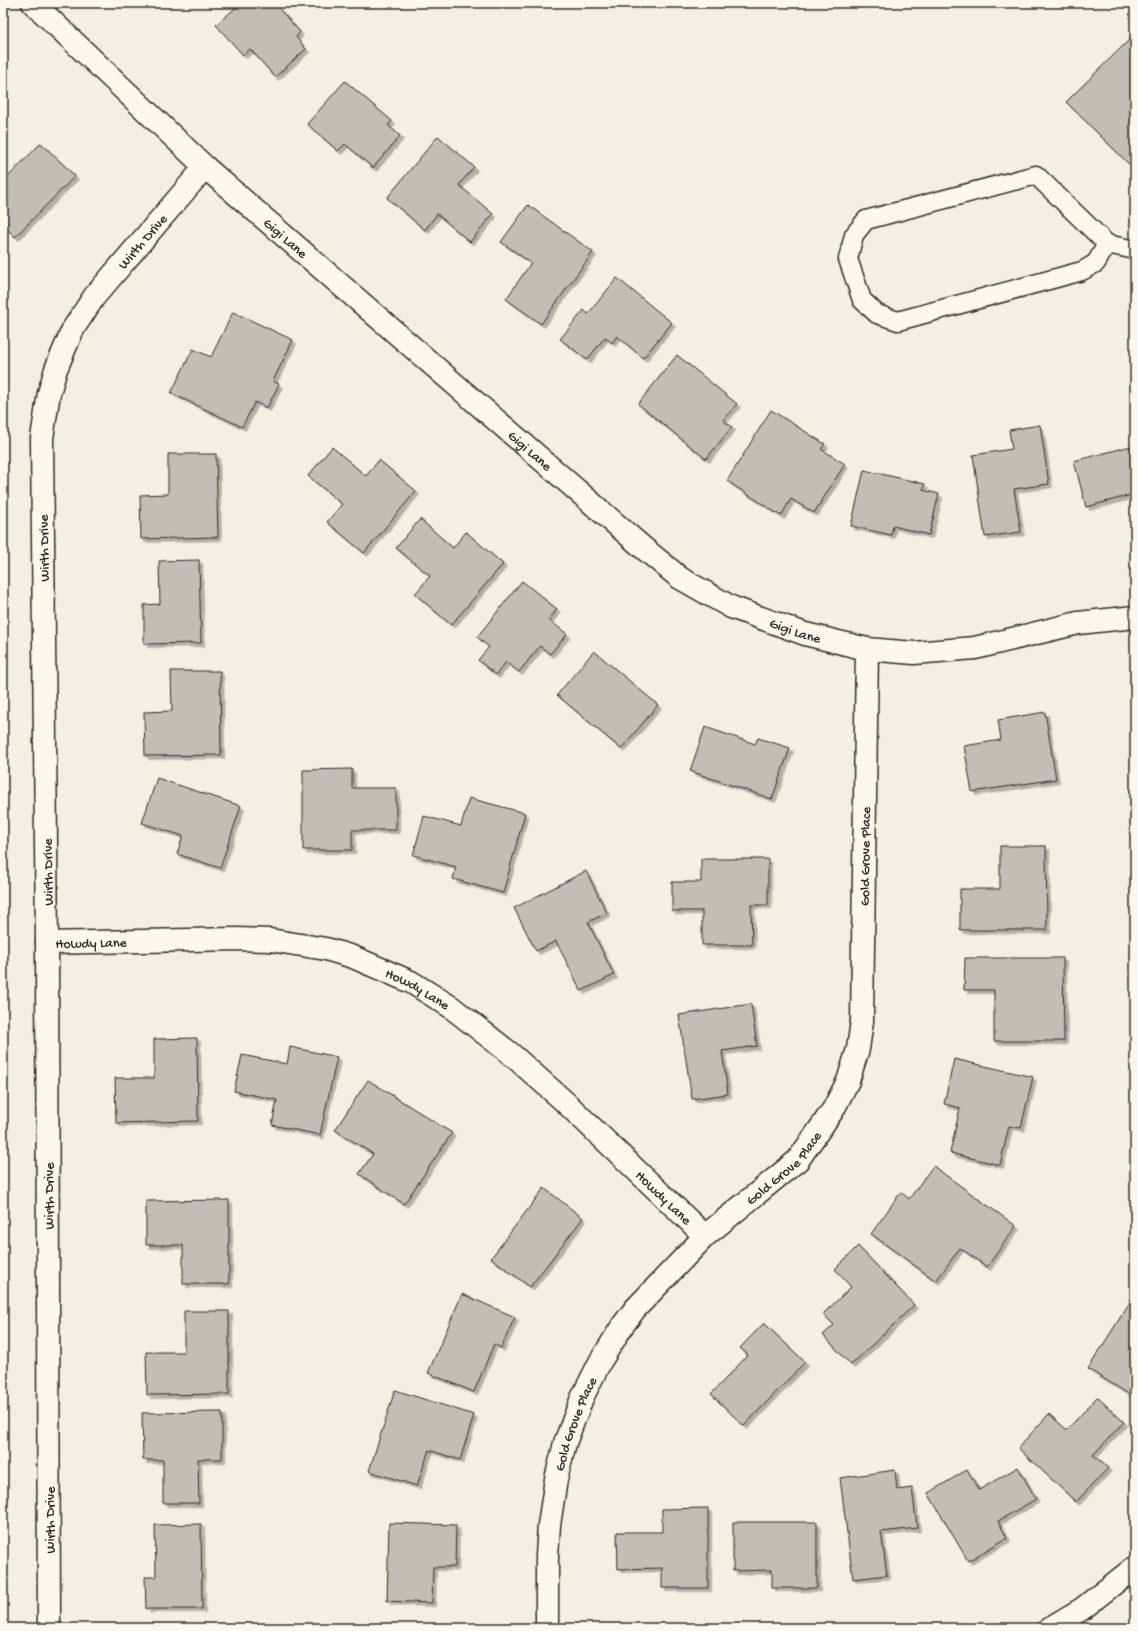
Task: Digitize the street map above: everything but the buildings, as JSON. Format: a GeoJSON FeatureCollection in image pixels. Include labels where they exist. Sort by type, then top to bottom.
{"type":"FeatureCollection","features":[{"type":"Feature","properties":{"kind":"street","name":"Gigi Lane"},"geometry":{"type":"LineString","coordinates":[[33,3],[205,167],[641,546],[680,578],[731,607],[805,634],[867,649],[914,653],[975,648],[1078,623],[1135,617]]}},
{"type":"Feature","properties":{"kind":"street","name":"Wirth Drive"},"geometry":{"type":"LineString","coordinates":[[49,1628],[47,943],[42,438],[49,392],[56,369],[73,329],[94,297],[205,167]]}},
{"type":"Feature","properties":{"kind":"street","name":"Gold Grove Place"},"geometry":{"type":"LineString","coordinates":[[547,1628],[547,1556],[552,1502],[556,1479],[565,1443],[582,1398],[600,1362],[635,1309],[705,1236],[798,1160],[833,1110],[848,1081],[858,1049],[862,1021],[867,649]]}},
{"type":"Feature","properties":{"kind":"street","name":"Howdy Lane"},"geometry":{"type":"LineString","coordinates":[[47,943],[236,939],[270,940],[326,950],[353,957],[411,982],[451,1007],[511,1054],[565,1102],[705,1236]]}},
{"type":"Feature","properties":{"kind":"street"},"geometry":{"type":"LineString","coordinates":[[1050,1628],[1082,1609],[1135,1567]]}},
{"type":"Feature","properties":{"kind":"lane"},"geometry":{"type":"LineString","coordinates":[[1107,244],[1096,263],[1082,271],[898,321],[877,314],[862,300],[848,259],[854,235],[866,220],[1036,175],[1107,244],[1135,250]]}}]}
